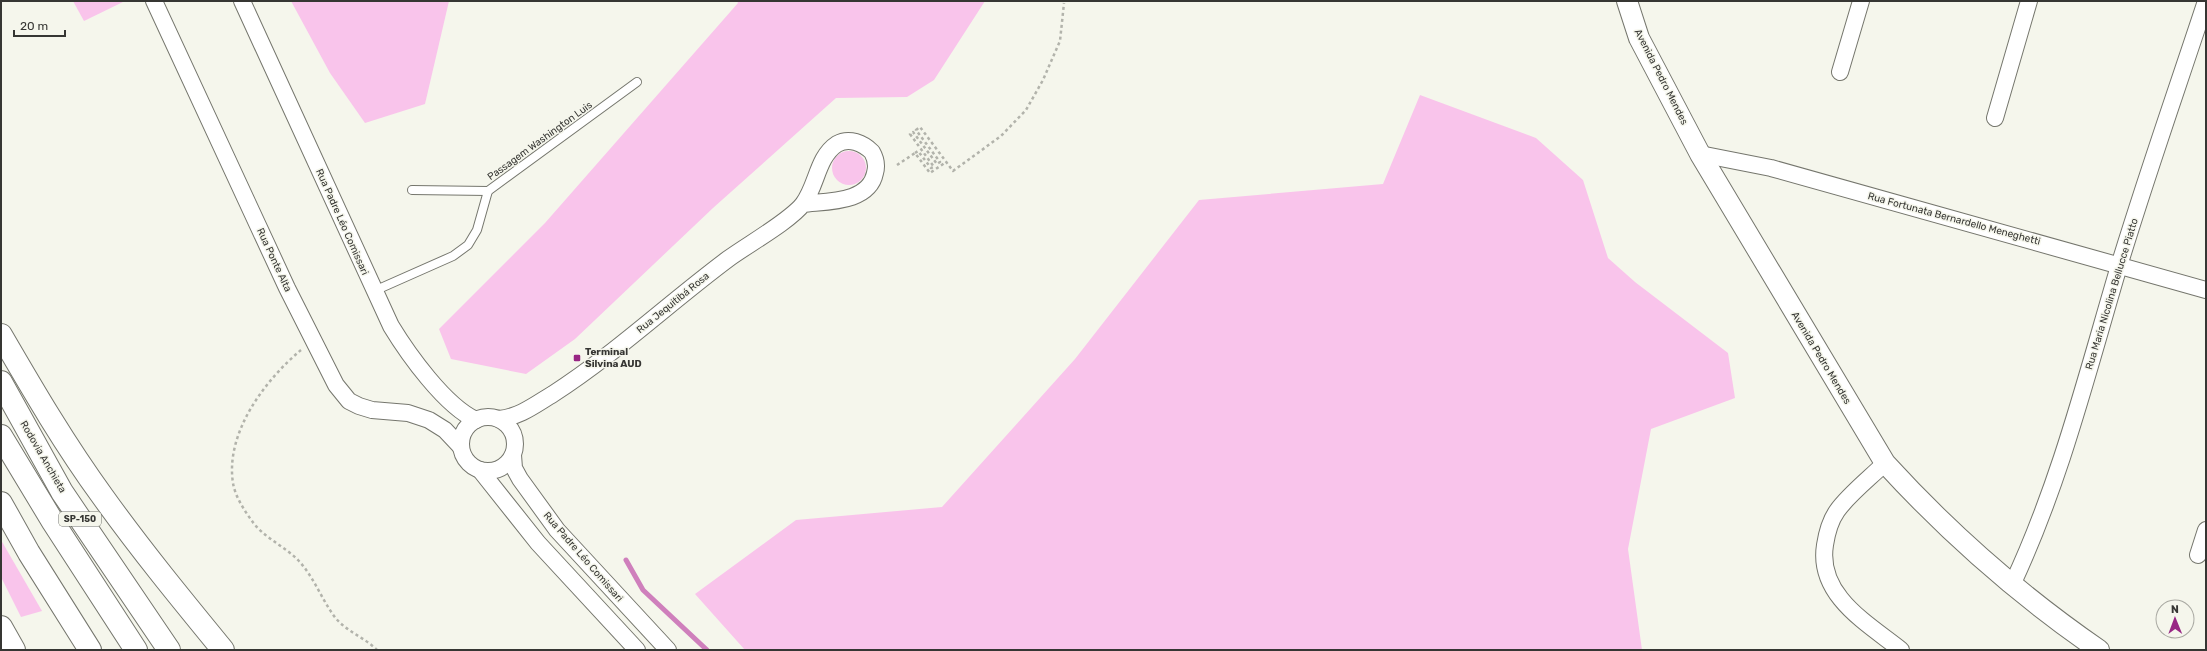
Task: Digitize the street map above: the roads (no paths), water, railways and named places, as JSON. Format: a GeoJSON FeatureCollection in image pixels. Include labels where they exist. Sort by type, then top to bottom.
{"type":"FeatureCollection","features":[{"type":"Feature","properties":{"kind":"highway"},"geometry":{"type":"LineString","coordinates":[[1,335],[36,396],[83,468],[186,606],[223,650]]}},
{"type":"Feature","properties":{"kind":"highway","name":"Rodovia Anchieta"},"geometry":{"type":"LineString","coordinates":[[1,382],[62,492],[169,650]]}},
{"type":"Feature","properties":{"kind":"highway","name":"SP-150"},"geometry":{"type":"LineString","coordinates":[[1,436],[53,522],[136,650]]}},
{"type":"Feature","properties":{"kind":"highway"},"geometry":{"type":"LineString","coordinates":[[1,503],[29,553],[90,650]]}},
{"type":"Feature","properties":{"kind":"highway"},"geometry":{"type":"LineString","coordinates":[[1,627],[14,650]]}},
{"type":"Feature","properties":{"kind":"street","name":"Rua Ponte Alta"},"geometry":{"type":"LineString","coordinates":[[154,1],[312,341],[336,385],[349,400],[366,408],[408,413],[429,420],[445,430],[461,447]]}},
{"type":"Feature","properties":{"kind":"street","name":"Rua Padre Léo Comissari"},"geometry":{"type":"LineString","coordinates":[[242,1],[390,326],[414,359],[453,404],[468,416],[476,420]]}},
{"type":"Feature","properties":{"kind":"street","name":"Avenida Pedro Mendes"},"geometry":{"type":"LineString","coordinates":[[1627,1],[1639,38],[1700,154],[1885,463],[1906,486],[2012,585],[2043,611],[2099,650]]}},
{"type":"Feature","properties":{"kind":"street"},"geometry":{"type":"LineString","coordinates":[[1840,72],[1861,1]]}},
{"type":"Feature","properties":{"kind":"street"},"geometry":{"type":"LineString","coordinates":[[1995,118],[2029,1]]}},
{"type":"Feature","properties":{"kind":"street","name":"Rua Maria Nicolina Bellucce Piatto"},"geometry":{"type":"LineString","coordinates":[[2012,585],[2042,517],[2075,416],[2119,264],[2206,1]]}},
{"type":"Feature","properties":{"kind":"street","name":"Rua Jequitibá Rosa"},"geometry":{"type":"LineString","coordinates":[[499,419],[521,414],[589,371],[728,259],[803,204],[824,158],[833,147],[846,141],[856,141],[872,152],[876,166],[875,176],[868,188],[863,192],[854,196],[803,204]]}},
{"type":"Feature","properties":{"kind":"street","name":"Rua Fortunata Bernardello Meneghetti"},"geometry":{"type":"LineString","coordinates":[[1700,154],[1771,168],[2119,264],[2206,290]]}},
{"type":"Feature","properties":{"kind":"street"},"geometry":{"type":"LineString","coordinates":[[480,470],[489,471],[499,469],[507,463],[513,455],[515,446],[513,432],[521,414]]}},
{"type":"Feature","properties":{"kind":"street"},"geometry":{"type":"LineString","coordinates":[[513,432],[499,419],[490,417],[476,420],[464,431],[461,447],[465,458],[480,470],[538,543],[637,650]]}},
{"type":"Feature","properties":{"kind":"street","name":"Rua Padre Léo Comissari"},"geometry":{"type":"LineString","coordinates":[[513,455],[514,468],[520,479],[553,525],[668,650]]}},
{"type":"Feature","properties":{"kind":"street"},"geometry":{"type":"LineString","coordinates":[[1885,463],[1837,510],[1827,530],[1824,554],[1826,574],[1832,588],[1841,600],[1901,650]]}},
{"type":"Feature","properties":{"kind":"street"},"geometry":{"type":"LineString","coordinates":[[2198,555],[2206,530]]}},
{"type":"Feature","properties":{"kind":"lane","name":"Passagem Washington Luis"},"geometry":{"type":"LineString","coordinates":[[374,292],[453,256],[468,245],[477,230],[488,191],[637,82]]}},
{"type":"Feature","properties":{"kind":"lane"},"geometry":{"type":"LineString","coordinates":[[412,190],[488,191]]}},
{"type":"Feature","properties":{"kind":"waterway"},"geometry":{"type":"LineString","coordinates":[[626,560],[643,590],[707,650]]}},
{"type":"Feature","properties":{"kind":"place","name":"Terminal Silvina AUD"},"geometry":{"type":"Point","coordinates":[577,358]}}]}
